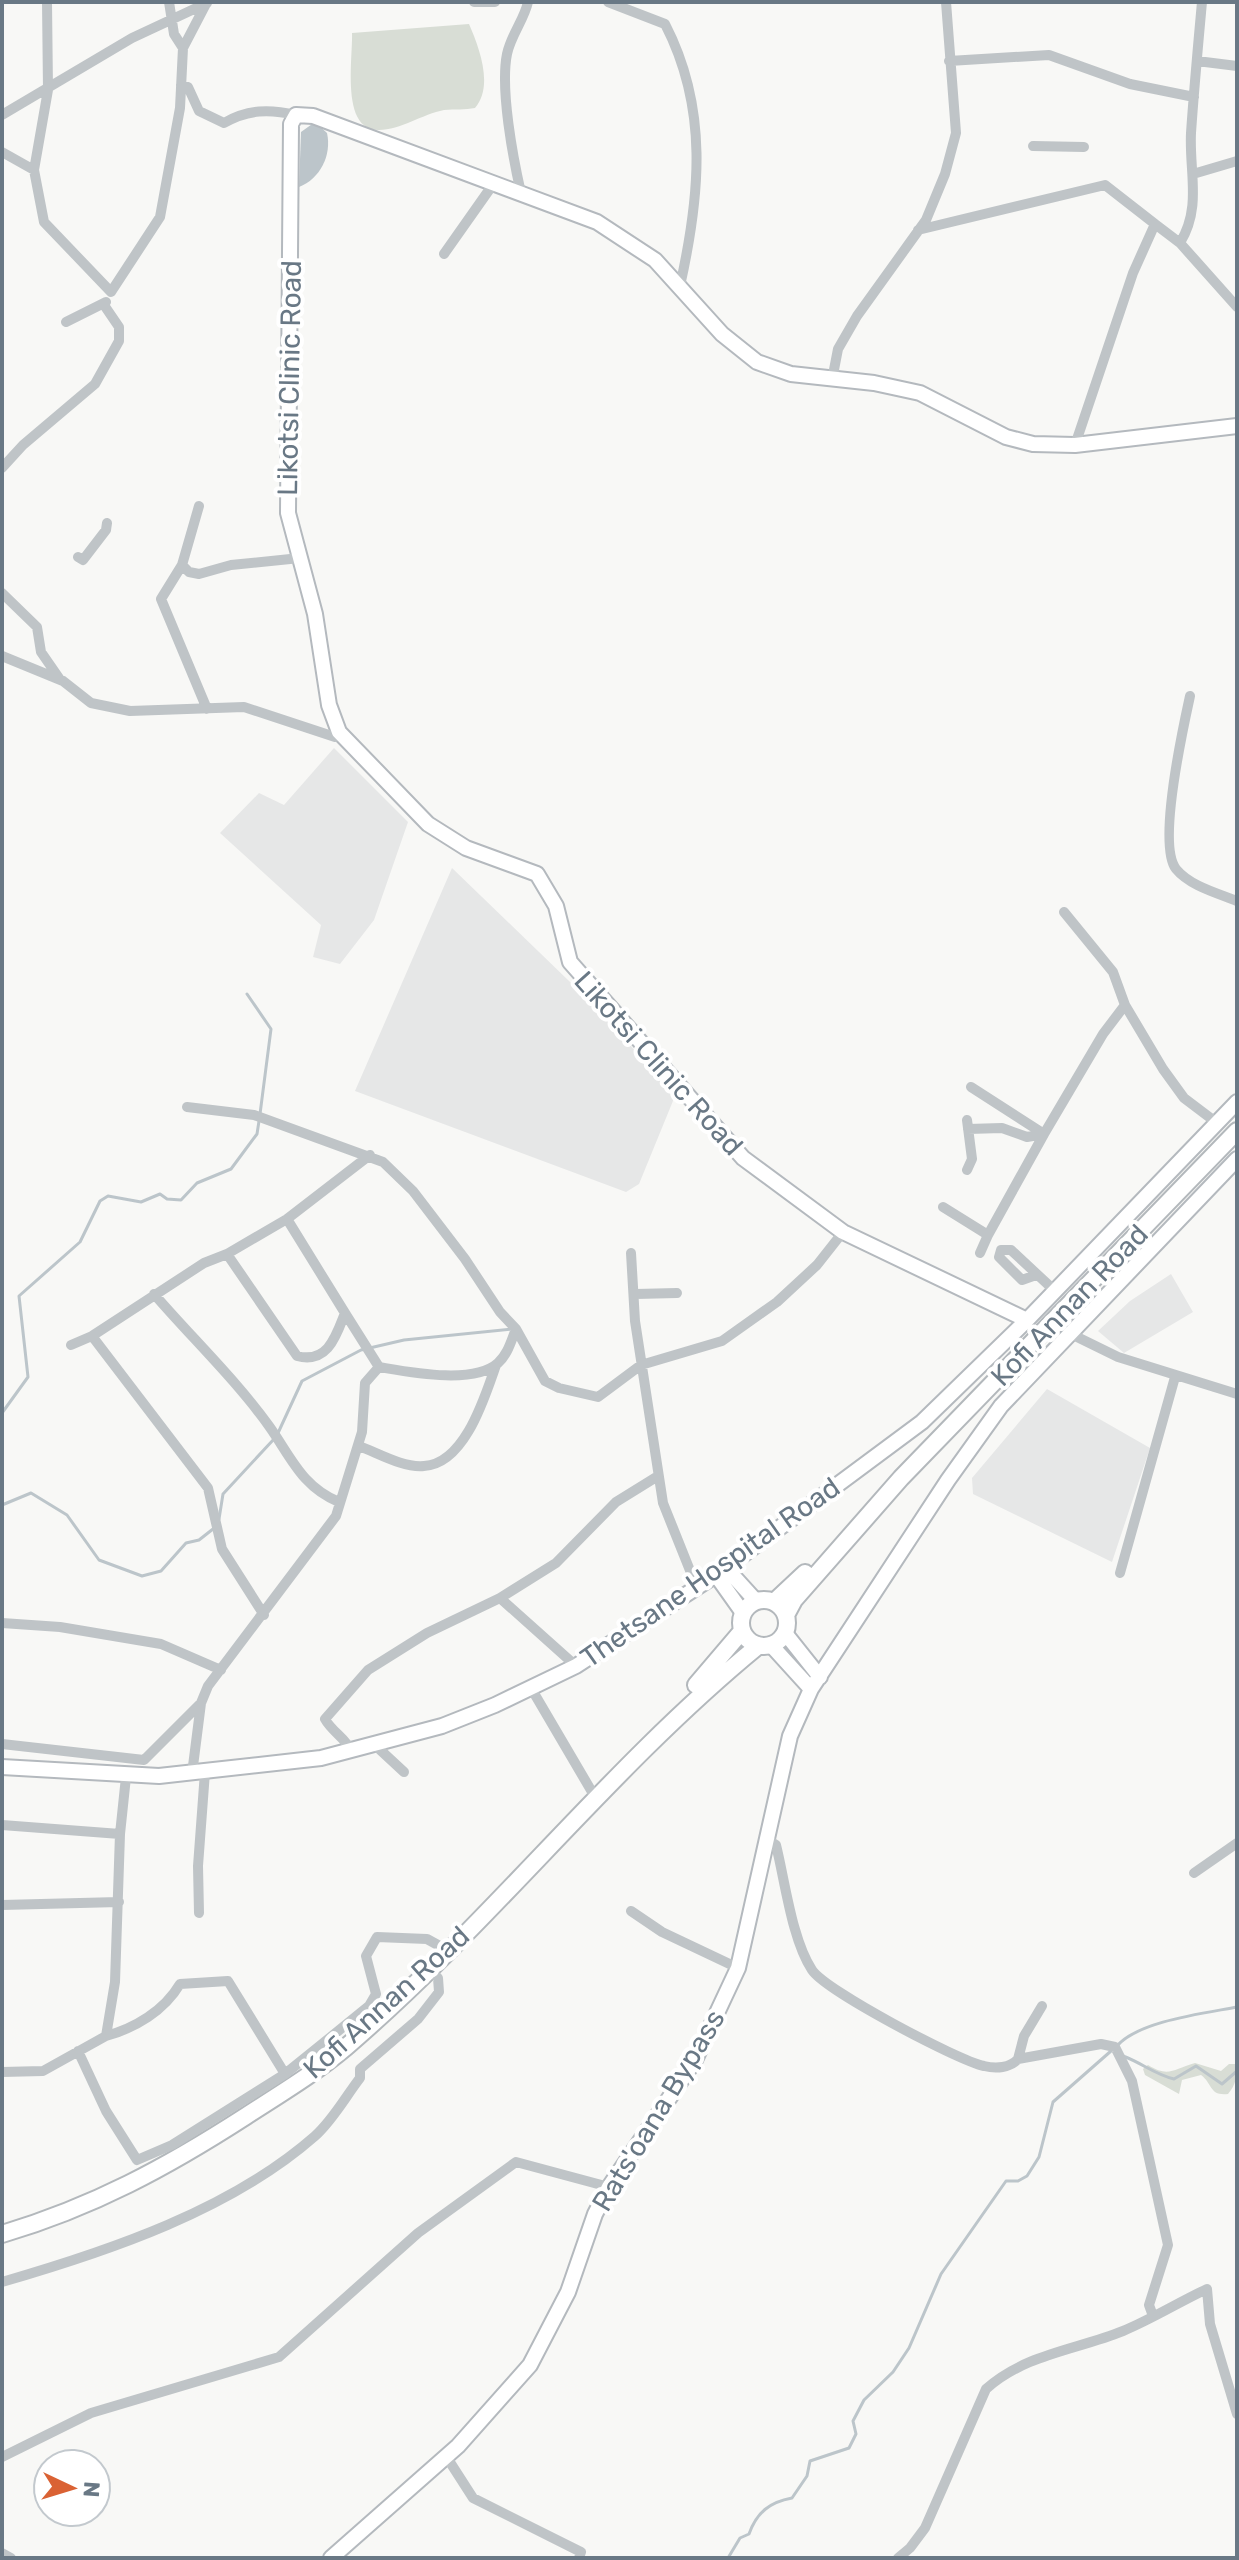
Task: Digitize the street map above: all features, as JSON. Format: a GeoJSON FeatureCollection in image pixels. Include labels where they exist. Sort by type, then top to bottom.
{"type":"FeatureCollection","features":[{"type":"Feature","properties":{"kind":"main road","name":"Kofi Annan Road"},"geometry":{"type":"LineString","coordinates":[[786,1615],[794,1600],[901,1478],[1237,1131]]}},
{"type":"Feature","properties":{"kind":"main road","name":"Kofi Annan Road"},"geometry":{"type":"LineString","coordinates":[[774,1602],[879,1494],[901,1478]]}},
{"type":"Feature","properties":{"kind":"main road"},"geometry":{"type":"LineString","coordinates":[[756,1601],[774,1602],[786,1615],[785,1633],[764,1646],[742,1631],[743,1613],[756,1601]]}},
{"type":"Feature","properties":{"kind":"main road","name":"Kofi Annan Road"},"geometry":{"type":"LineString","coordinates":[[2,2234],[96,2202],[198,2148],[344,2048],[429,1969],[641,1750],[742,1631]]}},
{"type":"Feature","properties":{"kind":"main road","name":"Kofi Annan Road"},"geometry":{"type":"LineString","coordinates":[[641,1750],[764,1646]]}},
{"type":"Feature","properties":{"kind":"street"},"geometry":{"type":"LineString","coordinates":[[47,2],[48,90],[34,170],[44,222],[111,292]]}},
{"type":"Feature","properties":{"kind":"street"},"geometry":{"type":"LineString","coordinates":[[169,2],[174,34],[183,48]]}},
{"type":"Feature","properties":{"kind":"street"},"geometry":{"type":"LineString","coordinates":[[2,115],[132,38],[207,2]]}},
{"type":"Feature","properties":{"kind":"street"},"geometry":{"type":"LineString","coordinates":[[66,322],[104,305],[160,217],[180,108],[183,48],[207,2]]}},
{"type":"Feature","properties":{"kind":"street"},"geometry":{"type":"LineString","coordinates":[[474,2],[495,2]]}},
{"type":"Feature","properties":{"kind":"street"},"geometry":{"type":"LineString","coordinates":[[521,193],[512,146],[506,59],[512,35],[528,2]]}},
{"type":"Feature","properties":{"kind":"street"},"geometry":{"type":"LineString","coordinates":[[608,2],[665,24],[676,47],[690,100],[699,163],[693,226],[680,286]]}},
{"type":"Feature","properties":{"kind":"street"},"geometry":{"type":"LineString","coordinates":[[832,380],[838,349],[857,316],[918,230],[945,174],[956,133],[956,90],[949,61],[946,2]]}},
{"type":"Feature","properties":{"kind":"street"},"geometry":{"type":"LineString","coordinates":[[1180,243],[1190,226],[1194,209],[1191,138],[1202,2]]}},
{"type":"Feature","properties":{"kind":"street"},"geometry":{"type":"LineString","coordinates":[[949,61],[1049,55],[1130,84],[1194,97]]}},
{"type":"Feature","properties":{"kind":"street"},"geometry":{"type":"LineString","coordinates":[[1197,61],[1237,66]]}},
{"type":"Feature","properties":{"kind":"street"},"geometry":{"type":"LineString","coordinates":[[181,85],[188,87],[199,111],[224,123],[251,112],[273,110],[313,116],[597,222],[655,260],[722,334],[757,362],[791,374],[896,387],[920,393],[1006,437],[1033,444],[1075,445],[1237,426]]}},
{"type":"Feature","properties":{"kind":"street","name":"Likotsi Clinic Road"},"geometry":{"type":"LineString","coordinates":[[296,115],[289,137],[291,327],[286,479],[288,513],[315,614],[329,705],[339,732],[428,824],[466,848],[537,874],[556,906],[570,962],[743,1158],[843,1232],[1027,1320]]}},
{"type":"Feature","properties":{"kind":"street"},"geometry":{"type":"LineString","coordinates":[[1033,146],[1084,147]]}},
{"type":"Feature","properties":{"kind":"street"},"geometry":{"type":"LineString","coordinates":[[2,152],[34,170]]}},
{"type":"Feature","properties":{"kind":"street"},"geometry":{"type":"LineString","coordinates":[[1193,174],[1237,161]]}},
{"type":"Feature","properties":{"kind":"street"},"geometry":{"type":"LineString","coordinates":[[444,254],[494,183]]}},
{"type":"Feature","properties":{"kind":"street"},"geometry":{"type":"LineString","coordinates":[[918,230],[1105,185],[1180,243],[1235,301]]}},
{"type":"Feature","properties":{"kind":"street"},"geometry":{"type":"LineString","coordinates":[[1075,445],[1133,273],[1155,224]]}},
{"type":"Feature","properties":{"kind":"street"},"geometry":{"type":"LineString","coordinates":[[2,468],[23,445],[95,384],[119,341],[119,327],[104,305]]}},
{"type":"Feature","properties":{"kind":"street"},"geometry":{"type":"LineString","coordinates":[[199,506],[182,565],[161,599],[207,709]]}},
{"type":"Feature","properties":{"kind":"street"},"geometry":{"type":"LineString","coordinates":[[78,557],[83,560],[106,530],[107,523]]}},
{"type":"Feature","properties":{"kind":"street"},"geometry":{"type":"LineString","coordinates":[[182,565],[189,572],[199,574],[231,565],[300,558]]}},
{"type":"Feature","properties":{"kind":"street"},"geometry":{"type":"LineString","coordinates":[[2,593],[37,627],[41,652],[63,681],[91,703],[130,711],[244,707],[335,737],[339,732]]}},
{"type":"Feature","properties":{"kind":"street"},"geometry":{"type":"LineString","coordinates":[[2,656],[63,681]]}},
{"type":"Feature","properties":{"kind":"street"},"geometry":{"type":"LineString","coordinates":[[1190,696],[1174,786],[1169,848],[1171,862],[1188,880],[1237,901]]}},
{"type":"Feature","properties":{"kind":"street"},"geometry":{"type":"LineString","coordinates":[[1064,912],[1113,972],[1125,1005],[1184,1098],[1217,1123]]}},
{"type":"Feature","properties":{"kind":"street"},"geometry":{"type":"LineString","coordinates":[[980,1253],[1044,1134],[1103,1034],[1125,1005]]}},
{"type":"Feature","properties":{"kind":"street"},"geometry":{"type":"LineString","coordinates":[[971,1087],[1044,1134]]}},
{"type":"Feature","properties":{"kind":"street","name":"Thetsane Hospital Road"},"geometry":{"type":"LineString","coordinates":[[2,1767],[126,1777],[198,1773],[321,1758],[376,1746],[442,1726],[576,1666],[721,1572],[922,1422],[1027,1320],[1237,1102]]}},
{"type":"Feature","properties":{"kind":"street"},"geometry":{"type":"LineString","coordinates":[[187,1107],[254,1115],[370,1155],[413,1191],[516,1329],[545,1381],[559,1388],[598,1397],[641,1365],[722,1341],[777,1302],[817,1265],[843,1232]]}},
{"type":"Feature","properties":{"kind":"street"},"geometry":{"type":"LineString","coordinates":[[967,1170],[972,1159],[967,1125],[1002,1128],[1027,1137],[1044,1134]]}},
{"type":"Feature","properties":{"kind":"street"},"geometry":{"type":"LineString","coordinates":[[71,1345],[92,1336],[204,1263],[227,1254],[287,1219],[370,1155]]}},
{"type":"Feature","properties":{"kind":"street","name":"Rats'oana Bypass"},"geometry":{"type":"LineString","coordinates":[[331,2558],[482,2423],[530,2365],[568,2292],[595,2214],[609,2187],[695,2060],[738,1968],[790,1736],[815,1683],[948,1480],[1001,1406],[1237,1159]]}},
{"type":"Feature","properties":{"kind":"street"},"geometry":{"type":"LineString","coordinates":[[943,1207],[988,1235]]}},
{"type":"Feature","properties":{"kind":"street"},"geometry":{"type":"LineString","coordinates":[[287,1219],[379,1367]]}},
{"type":"Feature","properties":{"kind":"street"},"geometry":{"type":"LineString","coordinates":[[631,1253],[641,1365],[663,1503],[697,1588]]}},
{"type":"Feature","properties":{"kind":"street"},"geometry":{"type":"LineString","coordinates":[[227,1254],[297,1356],[310,1358],[332,1346],[345,1313]]}},
{"type":"Feature","properties":{"kind":"street"},"geometry":{"type":"LineString","coordinates":[[1036,1275],[1055,1291]]}},
{"type":"Feature","properties":{"kind":"street"},"geometry":{"type":"LineString","coordinates":[[636,1294],[677,1293]]}},
{"type":"Feature","properties":{"kind":"street"},"geometry":{"type":"LineString","coordinates":[[154,1294],[270,1427],[290,1463],[311,1486],[339,1502]]}},
{"type":"Feature","properties":{"kind":"street"},"geometry":{"type":"LineString","coordinates":[[359,1446],[409,1464],[425,1467],[439,1462],[472,1430],[496,1365],[508,1351],[516,1329]]}},
{"type":"Feature","properties":{"kind":"street"},"geometry":{"type":"LineString","coordinates":[[1071,1334],[1118,1357],[1237,1394]]}},
{"type":"Feature","properties":{"kind":"street"},"geometry":{"type":"LineString","coordinates":[[92,1336],[208,1488],[222,1549],[264,1615]]}},
{"type":"Feature","properties":{"kind":"street"},"geometry":{"type":"LineString","coordinates":[[379,1367],[455,1376],[496,1365]]}},
{"type":"Feature","properties":{"kind":"street"},"geometry":{"type":"LineString","coordinates":[[199,1913],[201,1703],[208,1686],[323,1537],[359,1446],[365,1383],[379,1367]]}},
{"type":"Feature","properties":{"kind":"street"},"geometry":{"type":"LineString","coordinates":[[1120,1573],[1175,1377]]}},
{"type":"Feature","properties":{"kind":"street"},"geometry":{"type":"LineString","coordinates":[[351,1751],[348,1742],[325,1719],[368,1670],[427,1633],[500,1598],[556,1563],[616,1502],[658,1476]]}},
{"type":"Feature","properties":{"kind":"street"},"geometry":{"type":"LineString","coordinates":[[721,1572],[756,1601]]}},
{"type":"Feature","properties":{"kind":"street"},"geometry":{"type":"LineString","coordinates":[[721,1572],[743,1613]]}},
{"type":"Feature","properties":{"kind":"street"},"geometry":{"type":"LineString","coordinates":[[500,1598],[576,1666]]}},
{"type":"Feature","properties":{"kind":"street"},"geometry":{"type":"LineString","coordinates":[[2,1623],[60,1627],[161,1644],[221,1670]]}},
{"type":"Feature","properties":{"kind":"street"},"geometry":{"type":"LineString","coordinates":[[785,1633],[815,1683]]}},
{"type":"Feature","properties":{"kind":"street"},"geometry":{"type":"LineString","coordinates":[[764,1646],[815,1683]]}},
{"type":"Feature","properties":{"kind":"street"},"geometry":{"type":"LineString","coordinates":[[531,1688],[595,1797]]}},
{"type":"Feature","properties":{"kind":"street"},"geometry":{"type":"LineString","coordinates":[[2,1744],[144,1760],[201,1703]]}},
{"type":"Feature","properties":{"kind":"street"},"geometry":{"type":"LineString","coordinates":[[376,1746],[404,1772]]}},
{"type":"Feature","properties":{"kind":"street"},"geometry":{"type":"LineString","coordinates":[[106,2036],[113,2011],[120,1834],[126,1777]]}},
{"type":"Feature","properties":{"kind":"street"},"geometry":{"type":"LineString","coordinates":[[2,1825],[120,1834]]}},
{"type":"Feature","properties":{"kind":"street"},"geometry":{"type":"LineString","coordinates":[[765,1838],[776,1845],[798,1931],[813,1972],[837,1990],[957,2057],[986,2067],[1005,2067],[1018,2059],[1101,2044],[1115,2047],[1124,2059],[1132,2081],[1168,2245],[1149,2305],[1153,2316]]}},
{"type":"Feature","properties":{"kind":"street"},"geometry":{"type":"LineString","coordinates":[[1194,1873],[1237,1843]]}},
{"type":"Feature","properties":{"kind":"street"},"geometry":{"type":"LineString","coordinates":[[2,1905],[119,1902]]}},
{"type":"Feature","properties":{"kind":"street"},"geometry":{"type":"LineString","coordinates":[[631,1911],[662,1932],[738,1968]]}},
{"type":"Feature","properties":{"kind":"street"},"geometry":{"type":"LineString","coordinates":[[78,2051],[106,2111],[137,2160],[172,2145],[285,2074],[369,2006],[376,1994],[366,1956],[377,1937],[427,1939],[447,1950]]}},
{"type":"Feature","properties":{"kind":"street"},"geometry":{"type":"LineString","coordinates":[[2,2282],[173,2226],[285,2160],[318,2134],[360,2078],[360,2069],[418,2019],[439,1992],[438,1978],[429,1969]]}},
{"type":"Feature","properties":{"kind":"street"},"geometry":{"type":"LineString","coordinates":[[2,2072],[43,2071],[106,2036],[126,2030],[159,2009],[180,1984],[228,1981],[285,2074]]}},
{"type":"Feature","properties":{"kind":"street"},"geometry":{"type":"LineString","coordinates":[[1018,2059],[1024,2036],[1042,2006]]}},
{"type":"Feature","properties":{"kind":"street"},"geometry":{"type":"LineString","coordinates":[[2,2457],[91,2413],[279,2357],[418,2233],[516,2162],[609,2187]]}},
{"type":"Feature","properties":{"kind":"street"},"geometry":{"type":"LineString","coordinates":[[898,2558],[925,2528],[986,2389],[1003,2373],[1031,2361],[1103,2339],[1207,2289],[1210,2324],[1237,2414]]}},
{"type":"Feature","properties":{"kind":"street"},"geometry":{"type":"LineString","coordinates":[[446,2456],[473,2498],[581,2552],[579,2558]]}},
{"type":"Feature","properties":{"kind":"street"},"geometry":{"type":"LineString","coordinates":[[2,2553],[11,2558]]}},
{"type":"Feature","properties":{"kind":"shaded area"},"geometry":{"type":"Polygon","coordinates":[[[469,24],[484,78],[481,99],[475,108],[444,110],[379,130],[367,127],[358,119],[351,91],[352,33],[469,24]]]}},
{"type":"Feature","properties":{"kind":"shaded area"},"geometry":{"type":"Polygon","coordinates":[[[315,122],[327,133],[328,150],[318,172],[299,187],[301,132],[315,122]]]}},
{"type":"Feature","properties":{"kind":"shaded area"},"geometry":{"type":"Polygon","coordinates":[[[334,748],[408,822],[374,920],[340,964],[313,957],[321,925],[220,833],[259,793],[284,805],[334,748]]]}},
{"type":"Feature","properties":{"kind":"shaded area"},"geometry":{"type":"Polygon","coordinates":[[[452,868],[599,1010],[675,1096],[639,1184],[626,1192],[355,1091],[452,868]]]}},
{"type":"Feature","properties":{"kind":"shaded area"},"geometry":{"type":"Polygon","coordinates":[[[1171,1274],[1193,1312],[1124,1353],[1098,1331],[1130,1301],[1171,1274]]]}},
{"type":"Feature","properties":{"kind":"shaded area"},"geometry":{"type":"Polygon","coordinates":[[[1047,1389],[1150,1448],[1112,1562],[973,1494],[972,1478],[1047,1389]]]}},
{"type":"Feature","properties":{"kind":"shaded area"},"geometry":{"type":"Polygon","coordinates":[[[1195,2063],[1221,2071],[1229,2064],[1237,2064],[1236,2080],[1228,2094],[1214,2091],[1201,2075],[1182,2080],[1179,2094],[1145,2075],[1143,2069],[1148,2065],[1161,2071],[1171,2071],[1195,2063]]]}},
{"type":"Feature","properties":{"kind":"waterway"},"geometry":{"type":"LineString","coordinates":[[247,994],[271,1029],[260,1114]]}},
{"type":"Feature","properties":{"kind":"waterway"},"geometry":{"type":"LineString","coordinates":[[2,1413],[28,1377],[19,1296],[80,1242],[100,1201],[108,1196],[141,1202],[160,1194],[167,1199],[181,1200],[197,1183],[231,1169],[257,1134],[259,1121]]}},
{"type":"Feature","properties":{"kind":"waterway"},"geometry":{"type":"LineString","coordinates":[[278,1433],[302,1381],[361,1350],[404,1340],[512,1329]]}},
{"type":"Feature","properties":{"kind":"waterway"},"geometry":{"type":"LineString","coordinates":[[219,1519],[223,1494],[274,1439]]}},
{"type":"Feature","properties":{"kind":"waterway"},"geometry":{"type":"LineString","coordinates":[[2,1505],[31,1493],[67,1515],[99,1560],[142,1576],[161,1571],[186,1543],[199,1540],[213,1529]]}},
{"type":"Feature","properties":{"kind":"waterway"},"geometry":{"type":"LineString","coordinates":[[1117,2046],[1127,2037],[1156,2024],[1237,2007]]}},
{"type":"Feature","properties":{"kind":"waterway"},"geometry":{"type":"LineString","coordinates":[[728,2558],[740,2538],[749,2534],[765,2509],[792,2498],[807,2476],[810,2461],[849,2448],[856,2434],[853,2421],[864,2400],[893,2372],[909,2348],[941,2274],[1006,2181],[1018,2181],[1027,2176],[1039,2157],[1053,2102],[1111,2051]]}},
{"type":"Feature","properties":{"kind":"waterway"},"geometry":{"type":"LineString","coordinates":[[1123,2056],[1174,2079],[1196,2066],[1222,2084],[1237,2071]]}}]}
